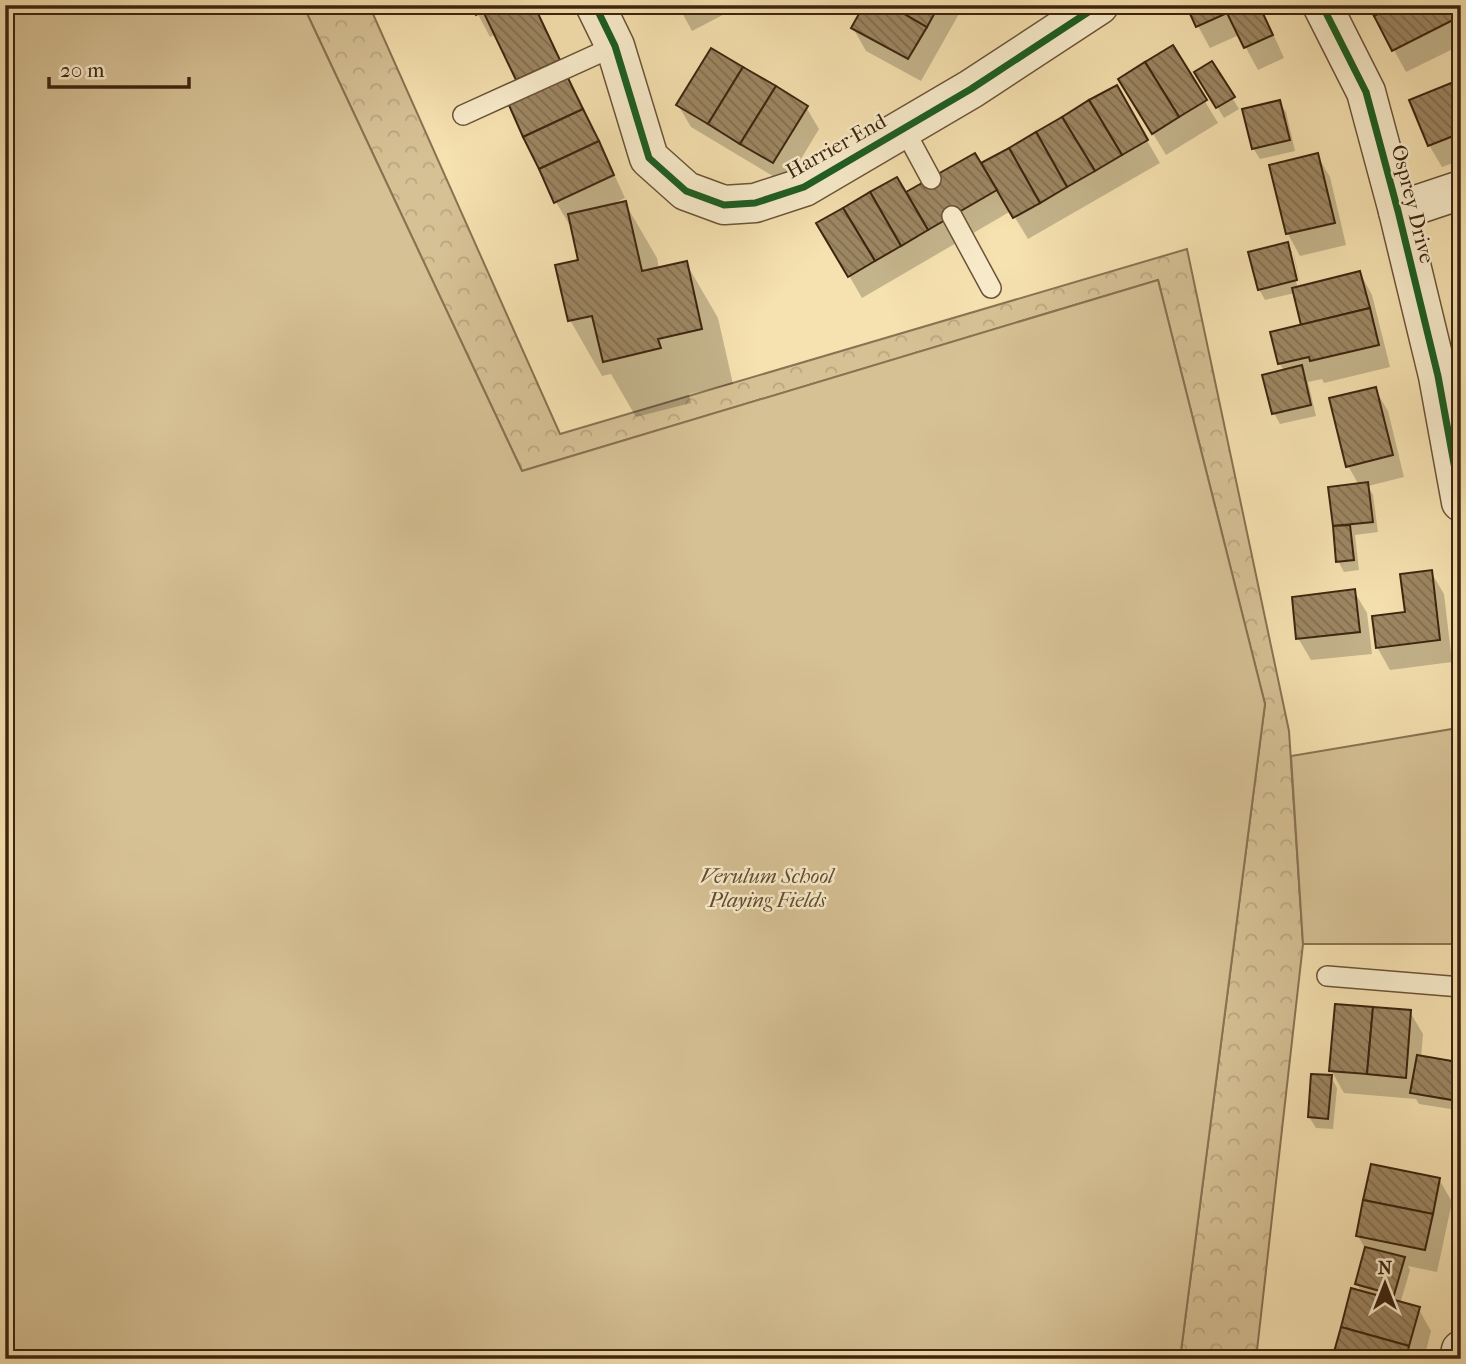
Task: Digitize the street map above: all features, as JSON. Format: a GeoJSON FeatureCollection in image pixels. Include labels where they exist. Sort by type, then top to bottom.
{"type":"FeatureCollection","features":[{"type":"Feature","properties":{"kind":"street","name":"Harrier End"},"geometry":{"type":"LineString","coordinates":[[595,5],[615,46],[649,158],[686,191],[724,205],[755,203],[804,187],[971,89],[1099,5]]}},
{"type":"Feature","properties":{"kind":"street","name":"Osprey Drive"},"geometry":{"type":"LineString","coordinates":[[1322,5],[1366,92],[1438,376],[1461,502]]}},
{"type":"Feature","properties":{"kind":"street"},"geometry":{"type":"LineString","coordinates":[[1398,211],[1461,190]]}},
{"type":"Feature","properties":{"kind":"street"},"geometry":{"type":"LineString","coordinates":[[1459,1359],[1461,1350]]}},
{"type":"Feature","properties":{"kind":"lane"},"geometry":{"type":"LineString","coordinates":[[463,115],[615,46]]}},
{"type":"Feature","properties":{"kind":"lane"},"geometry":{"type":"LineString","coordinates":[[904,129],[931,178]]}},
{"type":"Feature","properties":{"kind":"lane"},"geometry":{"type":"LineString","coordinates":[[952,216],[991,288]]}},
{"type":"Feature","properties":{"kind":"lane"},"geometry":{"type":"LineString","coordinates":[[1327,976],[1461,987]]}},
{"type":"Feature","properties":{"kind":"green space","name":"Verulum School Playing Fields"},"geometry":{"type":"Polygon","coordinates":[[[5,5],[303,5],[522,471],[1158,280],[1265,704],[1180,1359],[5,1359],[5,5]]]}},
{"type":"Feature","properties":{"kind":"green space"},"geometry":{"type":"Polygon","coordinates":[[[303,5],[369,5],[560,434],[1187,249],[1289,731],[1303,944],[1256,1359],[1180,1359],[1265,704],[1158,280],[522,471],[303,5]]]}},
{"type":"Feature","properties":{"kind":"green space"},"geometry":{"type":"Polygon","coordinates":[[[1458,728],[1461,743],[1461,944],[1303,944],[1291,756],[1458,728]]]}},
{"type":"Feature","properties":{"kind":"building"},"geometry":{"type":"Polygon","coordinates":[[[471,5],[496,5],[476,15],[471,5]]]}},
{"type":"Feature","properties":{"kind":"building"},"geometry":{"type":"Polygon","coordinates":[[[496,5],[534,5],[560,60],[516,80],[483,11],[496,5]]]}},
{"type":"Feature","properties":{"kind":"building"},"geometry":{"type":"Polygon","coordinates":[[[864,5],[889,5],[927,27],[908,59],[851,28],[864,5]]]}},
{"type":"Feature","properties":{"kind":"building"},"geometry":{"type":"Polygon","coordinates":[[[889,5],[939,5],[927,27],[889,5]]]}},
{"type":"Feature","properties":{"kind":"building"},"geometry":{"type":"Polygon","coordinates":[[[1186,5],[1259,5],[1273,35],[1244,48],[1227,13],[1196,27],[1186,5]]]}},
{"type":"Feature","properties":{"kind":"building"},"geometry":{"type":"Polygon","coordinates":[[[1369,5],[1395,5],[1374,16],[1369,5]]]}},
{"type":"Feature","properties":{"kind":"building"},"geometry":{"type":"Polygon","coordinates":[[[1395,5],[1448,5],[1455,19],[1392,51],[1374,16],[1395,5]]]}},
{"type":"Feature","properties":{"kind":"building"},"geometry":{"type":"Polygon","coordinates":[[[1173,45],[1207,100],[1179,117],[1145,62],[1173,45]]]}},
{"type":"Feature","properties":{"kind":"building"},"geometry":{"type":"Polygon","coordinates":[[[711,48],[743,67],[708,124],[676,105],[711,48]]]}},
{"type":"Feature","properties":{"kind":"building"},"geometry":{"type":"Polygon","coordinates":[[[1212,61],[1235,97],[1216,108],[1194,72],[1212,61]]]}},
{"type":"Feature","properties":{"kind":"building"},"geometry":{"type":"Polygon","coordinates":[[[1145,62],[1179,117],[1152,134],[1118,79],[1145,62]]]}},
{"type":"Feature","properties":{"kind":"building"},"geometry":{"type":"Polygon","coordinates":[[[743,67],[776,86],[740,144],[708,124],[743,67]]]}},
{"type":"Feature","properties":{"kind":"building"},"geometry":{"type":"Polygon","coordinates":[[[567,76],[583,109],[523,137],[508,103],[567,76]]]}},
{"type":"Feature","properties":{"kind":"building"},"geometry":{"type":"Polygon","coordinates":[[[1461,79],[1461,133],[1428,146],[1409,100],[1461,79]]]}},
{"type":"Feature","properties":{"kind":"building"},"geometry":{"type":"Polygon","coordinates":[[[1117,85],[1148,140],[1122,155],[1089,100],[1117,85]]]}},
{"type":"Feature","properties":{"kind":"building"},"geometry":{"type":"Polygon","coordinates":[[[776,86],[808,106],[773,163],[740,144],[776,86]]]}},
{"type":"Feature","properties":{"kind":"building"},"geometry":{"type":"Polygon","coordinates":[[[1089,100],[1122,155],[1095,171],[1062,117],[1089,100]]]}},
{"type":"Feature","properties":{"kind":"building"},"geometry":{"type":"Polygon","coordinates":[[[1280,100],[1290,140],[1252,149],[1242,109],[1280,100]]]}},
{"type":"Feature","properties":{"kind":"building"},"geometry":{"type":"Polygon","coordinates":[[[583,109],[599,141],[539,169],[523,137],[583,109]]]}},
{"type":"Feature","properties":{"kind":"building"},"geometry":{"type":"Polygon","coordinates":[[[1062,117],[1095,171],[1067,187],[1036,132],[1062,117]]]}},
{"type":"Feature","properties":{"kind":"building"},"geometry":{"type":"Polygon","coordinates":[[[1036,132],[1067,187],[1040,203],[1009,148],[1036,132]]]}},
{"type":"Feature","properties":{"kind":"building"},"geometry":{"type":"Polygon","coordinates":[[[599,141],[614,175],[554,203],[539,169],[599,141]]]}},
{"type":"Feature","properties":{"kind":"building"},"geometry":{"type":"Polygon","coordinates":[[[1009,148],[1040,203],[1013,218],[981,163],[1009,148]]]}},
{"type":"Feature","properties":{"kind":"building"},"geometry":{"type":"Polygon","coordinates":[[[975,153],[997,190],[928,230],[906,192],[975,153]]]}},
{"type":"Feature","properties":{"kind":"building"},"geometry":{"type":"Polygon","coordinates":[[[1318,153],[1335,223],[1286,234],[1269,165],[1318,153]]]}},
{"type":"Feature","properties":{"kind":"building"},"geometry":{"type":"Polygon","coordinates":[[[897,177],[928,230],[901,246],[870,192],[897,177]]]}},
{"type":"Feature","properties":{"kind":"building"},"geometry":{"type":"Polygon","coordinates":[[[870,192],[901,246],[875,261],[843,208],[870,192]]]}},
{"type":"Feature","properties":{"kind":"building"},"geometry":{"type":"Polygon","coordinates":[[[626,201],[642,271],[687,261],[702,329],[658,339],[661,348],[603,362],[592,316],[568,321],[555,265],[578,260],[568,214],[626,201]]]}},
{"type":"Feature","properties":{"kind":"building"},"geometry":{"type":"Polygon","coordinates":[[[843,208],[875,261],[848,277],[816,223],[843,208]]]}},
{"type":"Feature","properties":{"kind":"building"},"geometry":{"type":"Polygon","coordinates":[[[1288,242],[1297,280],[1258,290],[1248,252],[1288,242]]]}},
{"type":"Feature","properties":{"kind":"building"},"geometry":{"type":"Polygon","coordinates":[[[1360,271],[1370,308],[1301,325],[1292,288],[1360,271]]]}},
{"type":"Feature","properties":{"kind":"building"},"geometry":{"type":"Polygon","coordinates":[[[1370,308],[1379,345],[1310,361],[1309,357],[1278,364],[1270,332],[1370,308]]]}},
{"type":"Feature","properties":{"kind":"building"},"geometry":{"type":"Polygon","coordinates":[[[1302,365],[1311,405],[1272,414],[1262,375],[1302,365]]]}},
{"type":"Feature","properties":{"kind":"building"},"geometry":{"type":"Polygon","coordinates":[[[1376,387],[1393,455],[1346,467],[1329,398],[1376,387]]]}},
{"type":"Feature","properties":{"kind":"building"},"geometry":{"type":"Polygon","coordinates":[[[1368,482],[1373,522],[1333,526],[1328,487],[1368,482]]]}},
{"type":"Feature","properties":{"kind":"building"},"geometry":{"type":"Polygon","coordinates":[[[1350,525],[1354,560],[1336,562],[1333,526],[1350,525]]]}},
{"type":"Feature","properties":{"kind":"building"},"geometry":{"type":"Polygon","coordinates":[[[1432,570],[1440,640],[1376,648],[1372,616],[1405,612],[1400,574],[1432,570]]]}},
{"type":"Feature","properties":{"kind":"building"},"geometry":{"type":"Polygon","coordinates":[[[1355,589],[1360,632],[1296,639],[1292,597],[1355,589]]]}},
{"type":"Feature","properties":{"kind":"building"},"geometry":{"type":"Polygon","coordinates":[[[1335,1004],[1373,1007],[1367,1074],[1329,1071],[1335,1004]]]}},
{"type":"Feature","properties":{"kind":"building"},"geometry":{"type":"Polygon","coordinates":[[[1373,1007],[1411,1010],[1406,1078],[1367,1074],[1373,1007]]]}},
{"type":"Feature","properties":{"kind":"building"},"geometry":{"type":"Polygon","coordinates":[[[1417,1055],[1458,1062],[1452,1100],[1410,1093],[1417,1055]]]}},
{"type":"Feature","properties":{"kind":"building"},"geometry":{"type":"Polygon","coordinates":[[[1311,1074],[1332,1075],[1328,1119],[1308,1117],[1311,1074]]]}},
{"type":"Feature","properties":{"kind":"building"},"geometry":{"type":"Polygon","coordinates":[[[1371,1164],[1440,1178],[1433,1214],[1363,1200],[1371,1164]]]}},
{"type":"Feature","properties":{"kind":"building"},"geometry":{"type":"Polygon","coordinates":[[[1363,1200],[1433,1214],[1425,1250],[1356,1236],[1363,1200]]]}},
{"type":"Feature","properties":{"kind":"building"},"geometry":{"type":"Polygon","coordinates":[[[1365,1247],[1405,1257],[1394,1295],[1355,1284],[1365,1247]]]}},
{"type":"Feature","properties":{"kind":"building"},"geometry":{"type":"Polygon","coordinates":[[[1351,1288],[1420,1307],[1409,1346],[1341,1327],[1351,1288]]]}},
{"type":"Feature","properties":{"kind":"building"},"geometry":{"type":"Polygon","coordinates":[[[1341,1327],[1409,1346],[1406,1359],[1332,1359],[1341,1327]]]}},
{"type":"Feature","properties":{"kind":"cycle path"},"geometry":{"type":"LineString","coordinates":[[595,5],[615,46],[649,158],[686,191],[724,205],[755,203],[804,187],[971,89],[1099,5]]}},
{"type":"Feature","properties":{"kind":"cycle path"},"geometry":{"type":"LineString","coordinates":[[1322,5],[1366,92],[1438,376],[1461,502]]}}]}
